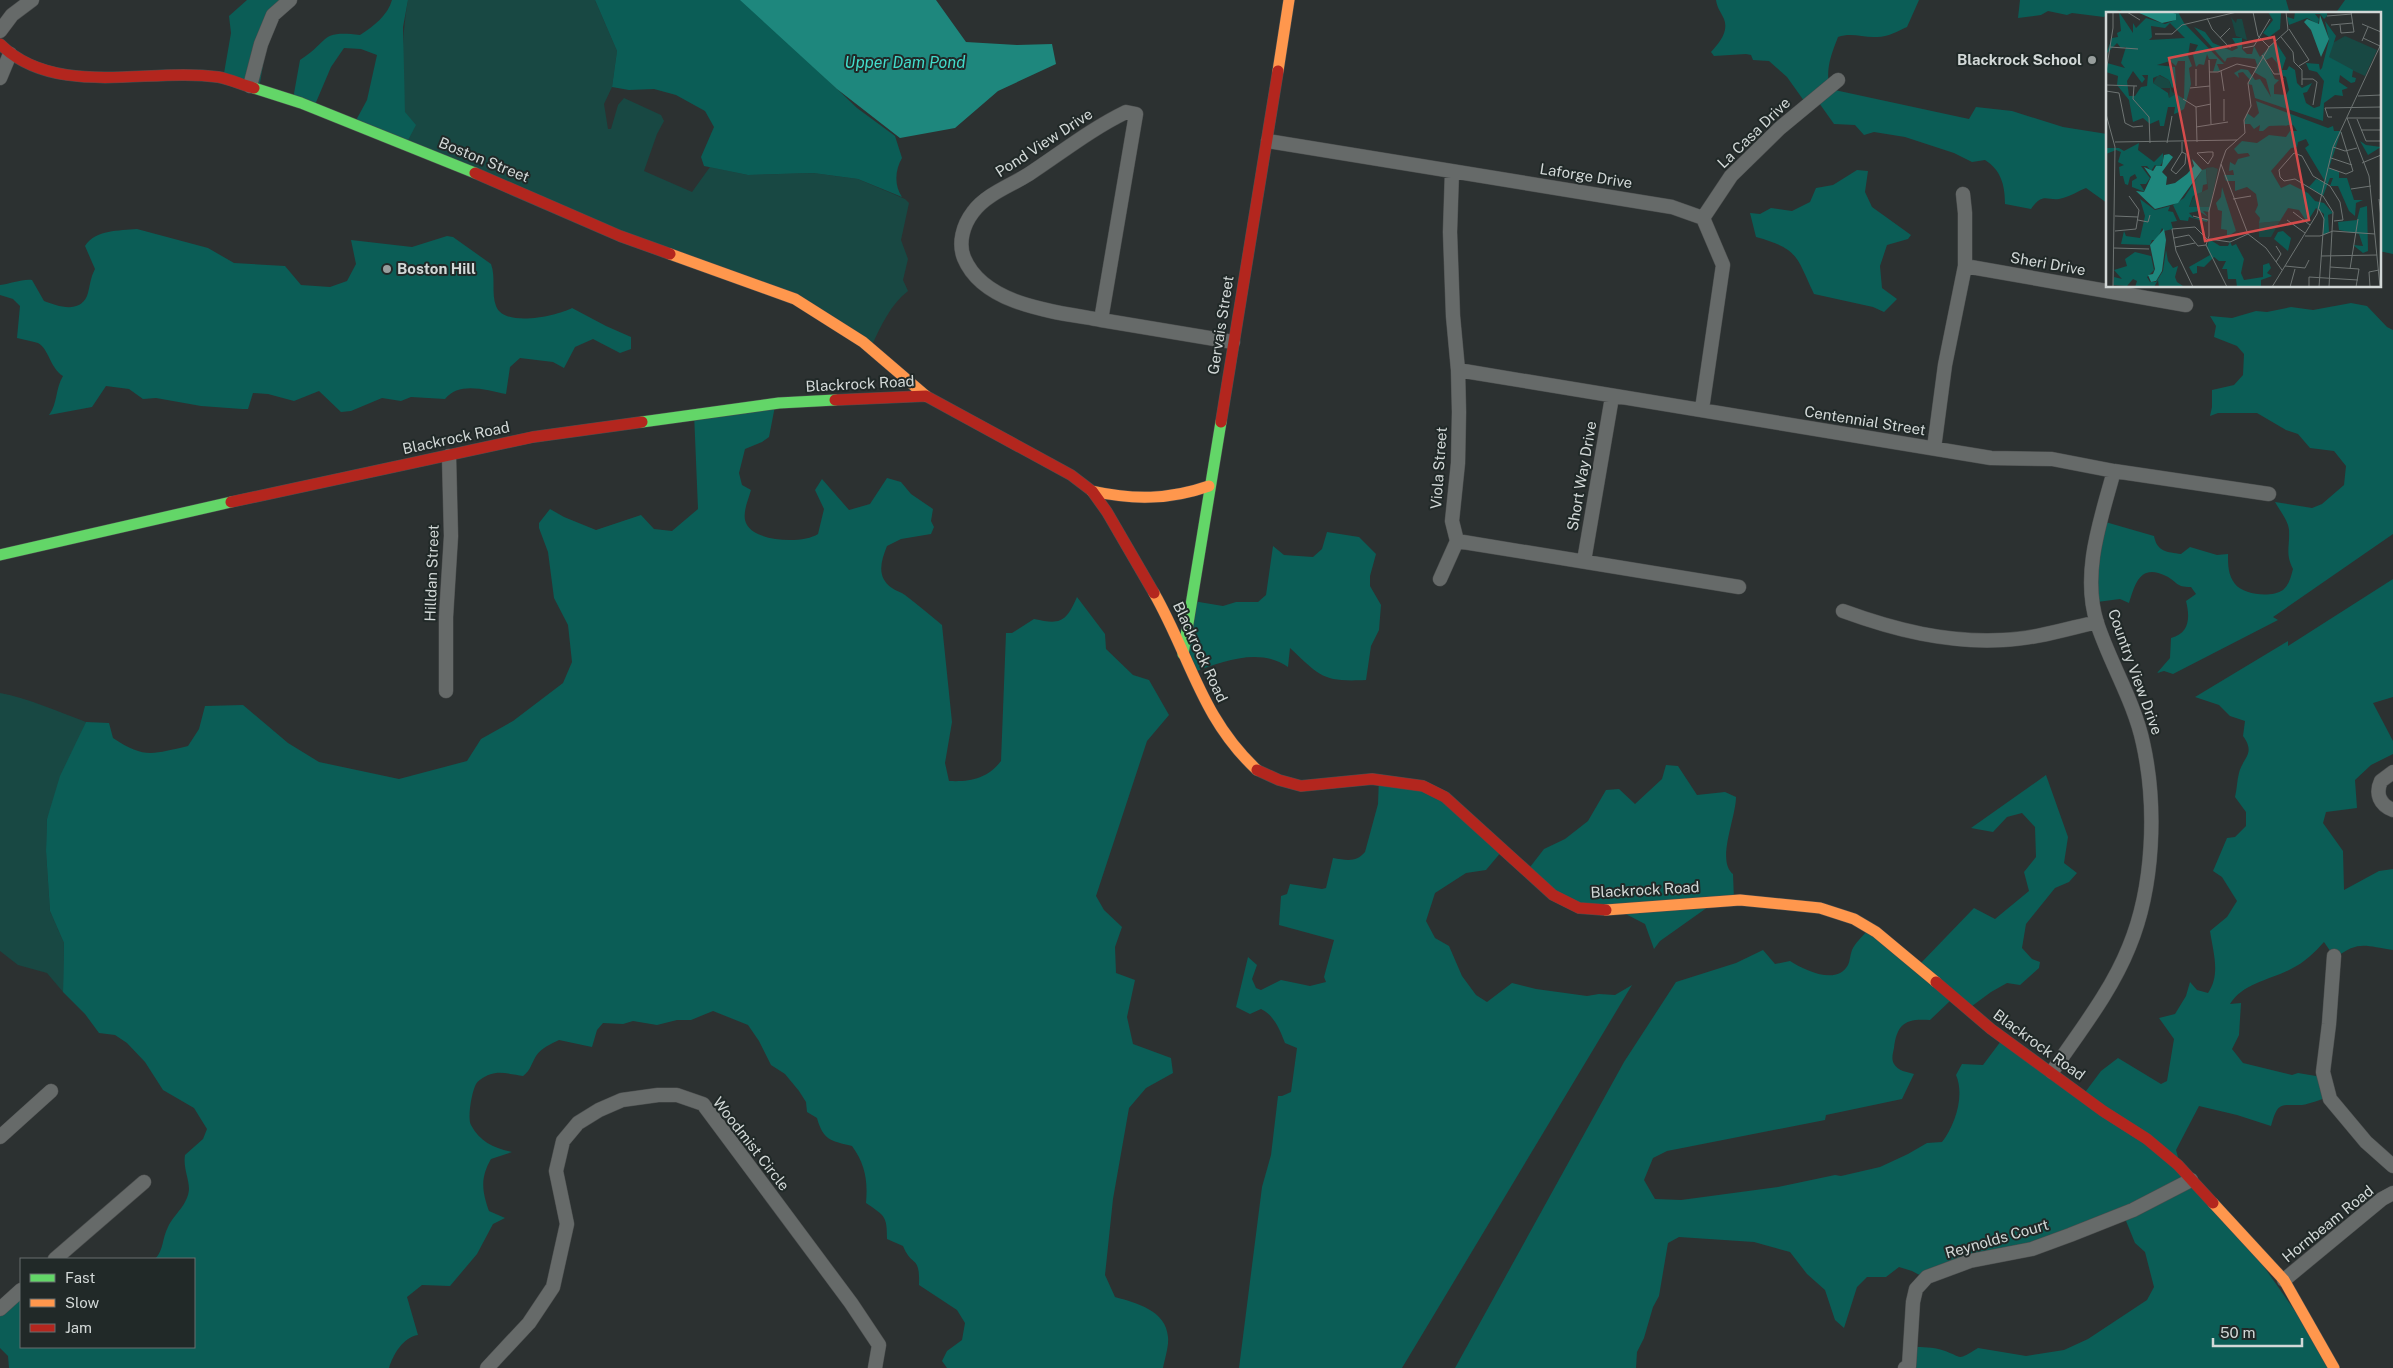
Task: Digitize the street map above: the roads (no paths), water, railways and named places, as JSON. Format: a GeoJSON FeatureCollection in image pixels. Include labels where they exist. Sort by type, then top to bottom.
{"type":"FeatureCollection","features":[{"type":"Feature","properties":{"kind":"street"},"geometry":{"type":"LineString","coordinates":[[0,31],[12,15],[32,0]]}},
{"type":"Feature","properties":{"kind":"street"},"geometry":{"type":"LineString","coordinates":[[250,86],[261,44],[273,14],[290,0]]}},
{"type":"Feature","properties":{"kind":"street","name":"Gervais Street"},"geometry":{"type":"LineString","coordinates":[[1183,654],[1209,486],[1268,141],[1289,0]]}},
{"type":"Feature","properties":{"kind":"street"},"geometry":{"type":"LineString","coordinates":[[0,78],[5,49]]}},
{"type":"Feature","properties":{"kind":"street","name":"Boston Street"},"geometry":{"type":"LineString","coordinates":[[5,49],[41,68],[65,75],[96,78],[210,77],[250,86],[310,106],[469,170],[620,236],[795,299],[863,342],[926,396]]}},
{"type":"Feature","properties":{"kind":"street","name":"La Casa Drive"},"geometry":{"type":"LineString","coordinates":[[1703,218],[1731,176],[1780,128],[1838,80]]}},
{"type":"Feature","properties":{"kind":"street","name":"Pond View Drive"},"geometry":{"type":"LineString","coordinates":[[1101,320],[1136,114],[1126,112],[1110,120],[997,192],[973,211],[963,229],[961,250],[968,268],[984,284],[1010,300],[1050,311],[1101,320],[1233,342]]}},
{"type":"Feature","properties":{"kind":"street","name":"Laforge Drive"},"geometry":{"type":"LineString","coordinates":[[1268,141],[1672,207],[1703,218]]}},
{"type":"Feature","properties":{"kind":"street","name":"Viola Street"},"geometry":{"type":"LineString","coordinates":[[1452,171],[1450,232],[1453,316],[1458,370],[1458,463],[1452,520],[1457,541]]}},
{"type":"Feature","properties":{"kind":"street"},"geometry":{"type":"LineString","coordinates":[[1934,448],[1945,365],[1964,266],[1965,213],[1963,194]]}},
{"type":"Feature","properties":{"kind":"street"},"geometry":{"type":"LineString","coordinates":[[1702,409],[1723,265],[1703,218]]}},
{"type":"Feature","properties":{"kind":"street","name":"Sheri Drive"},"geometry":{"type":"LineString","coordinates":[[1964,266],[2186,305]]}},
{"type":"Feature","properties":{"kind":"street","name":"Centennial Street"},"geometry":{"type":"LineString","coordinates":[[1458,370],[1568,387],[1612,397],[1702,409],[1780,425],[1991,458],[2052,459],[2114,471],[2269,494]]}},
{"type":"Feature","properties":{"kind":"street","name":"Blackrock Road"},"geometry":{"type":"LineString","coordinates":[[0,555],[244,499],[542,435],[720,410],[779,404],[926,396],[1071,475],[1092,491],[1107,512],[1159,602],[1205,703],[1237,751],[1259,771],[1279,780],[1301,786],[1372,779],[1424,786],[1445,797],[1553,895],[1578,908],[1609,910],[1740,900],[1784,902],[1820,908],[1854,919],[1876,932],[1991,1029],[2052,1072],[2102,1111],[2147,1138],[2178,1164],[2284,1280],[2334,1368]]}},
{"type":"Feature","properties":{"kind":"street","name":"Short Way Drive"},"geometry":{"type":"LineString","coordinates":[[1584,561],[1612,397]]}},
{"type":"Feature","properties":{"kind":"street","name":"Hilldan Street"},"geometry":{"type":"LineString","coordinates":[[446,691],[446,617],[451,536],[449,456]]}},
{"type":"Feature","properties":{"kind":"street","name":"Country View Drive"},"geometry":{"type":"LineString","coordinates":[[2052,1072],[2104,995],[2129,947],[2144,896],[2152,837],[2151,795],[2143,742],[2121,680],[2097,622],[2091,581],[2097,533],[2114,471]]}},
{"type":"Feature","properties":{"kind":"street"},"geometry":{"type":"LineString","coordinates":[[1092,491],[1118,497],[1164,499],[1188,494],[1209,486]]}},
{"type":"Feature","properties":{"kind":"street"},"geometry":{"type":"LineString","coordinates":[[1440,579],[1457,541],[1739,587]]}},
{"type":"Feature","properties":{"kind":"street"},"geometry":{"type":"LineString","coordinates":[[1843,610],[1904,631],[1951,639],[2004,640],[2049,633],[2097,622]]}},
{"type":"Feature","properties":{"kind":"street"},"geometry":{"type":"LineString","coordinates":[[2393,772],[2381,781],[2378,792],[2382,803],[2393,810]]}},
{"type":"Feature","properties":{"kind":"street"},"geometry":{"type":"LineString","coordinates":[[2334,956],[2323,1072],[2330,1099],[2366,1142],[2393,1166]]}},
{"type":"Feature","properties":{"kind":"street"},"geometry":{"type":"LineString","coordinates":[[0,1138],[51,1091]]}},
{"type":"Feature","properties":{"kind":"street","name":"Woodmist Circle"},"geometry":{"type":"LineString","coordinates":[[487,1368],[529,1322],[553,1287],[567,1224],[556,1171],[563,1141],[578,1123],[599,1110],[622,1100],[658,1095],[677,1095],[703,1104],[851,1303],[879,1345],[875,1368]]}},
{"type":"Feature","properties":{"kind":"street","name":"Reynolds Court"},"geometry":{"type":"LineString","coordinates":[[1905,1368],[1909,1366],[1916,1289],[1927,1277],[1970,1261],[2032,1249],[2134,1210],[2191,1180]]}},
{"type":"Feature","properties":{"kind":"street"},"geometry":{"type":"LineString","coordinates":[[57,1258],[144,1182]]}},
{"type":"Feature","properties":{"kind":"street","name":"Hornbeam Road"},"geometry":{"type":"LineString","coordinates":[[2284,1280],[2382,1199],[2393,1193]]}},
{"type":"Feature","properties":{"kind":"street"},"geometry":{"type":"LineString","coordinates":[[0,1309],[20,1291]]}},
{"type":"Feature","properties":{"kind":"water","name":"Upper Dam Pond"},"geometry":{"type":"Polygon","coordinates":[[[740,0],[936,0],[966,42],[1017,45],[1052,44],[1056,64],[998,91],[955,128],[900,138],[837,89],[740,0]]]}},
{"type":"Feature","properties":{"kind":"place","name":"Blackrock School"},"geometry":{"type":"Point","coordinates":[2092,60]}},
{"type":"Feature","properties":{"kind":"place","name":"Boston Hill"},"geometry":{"type":"Point","coordinates":[387,269]}}]}
